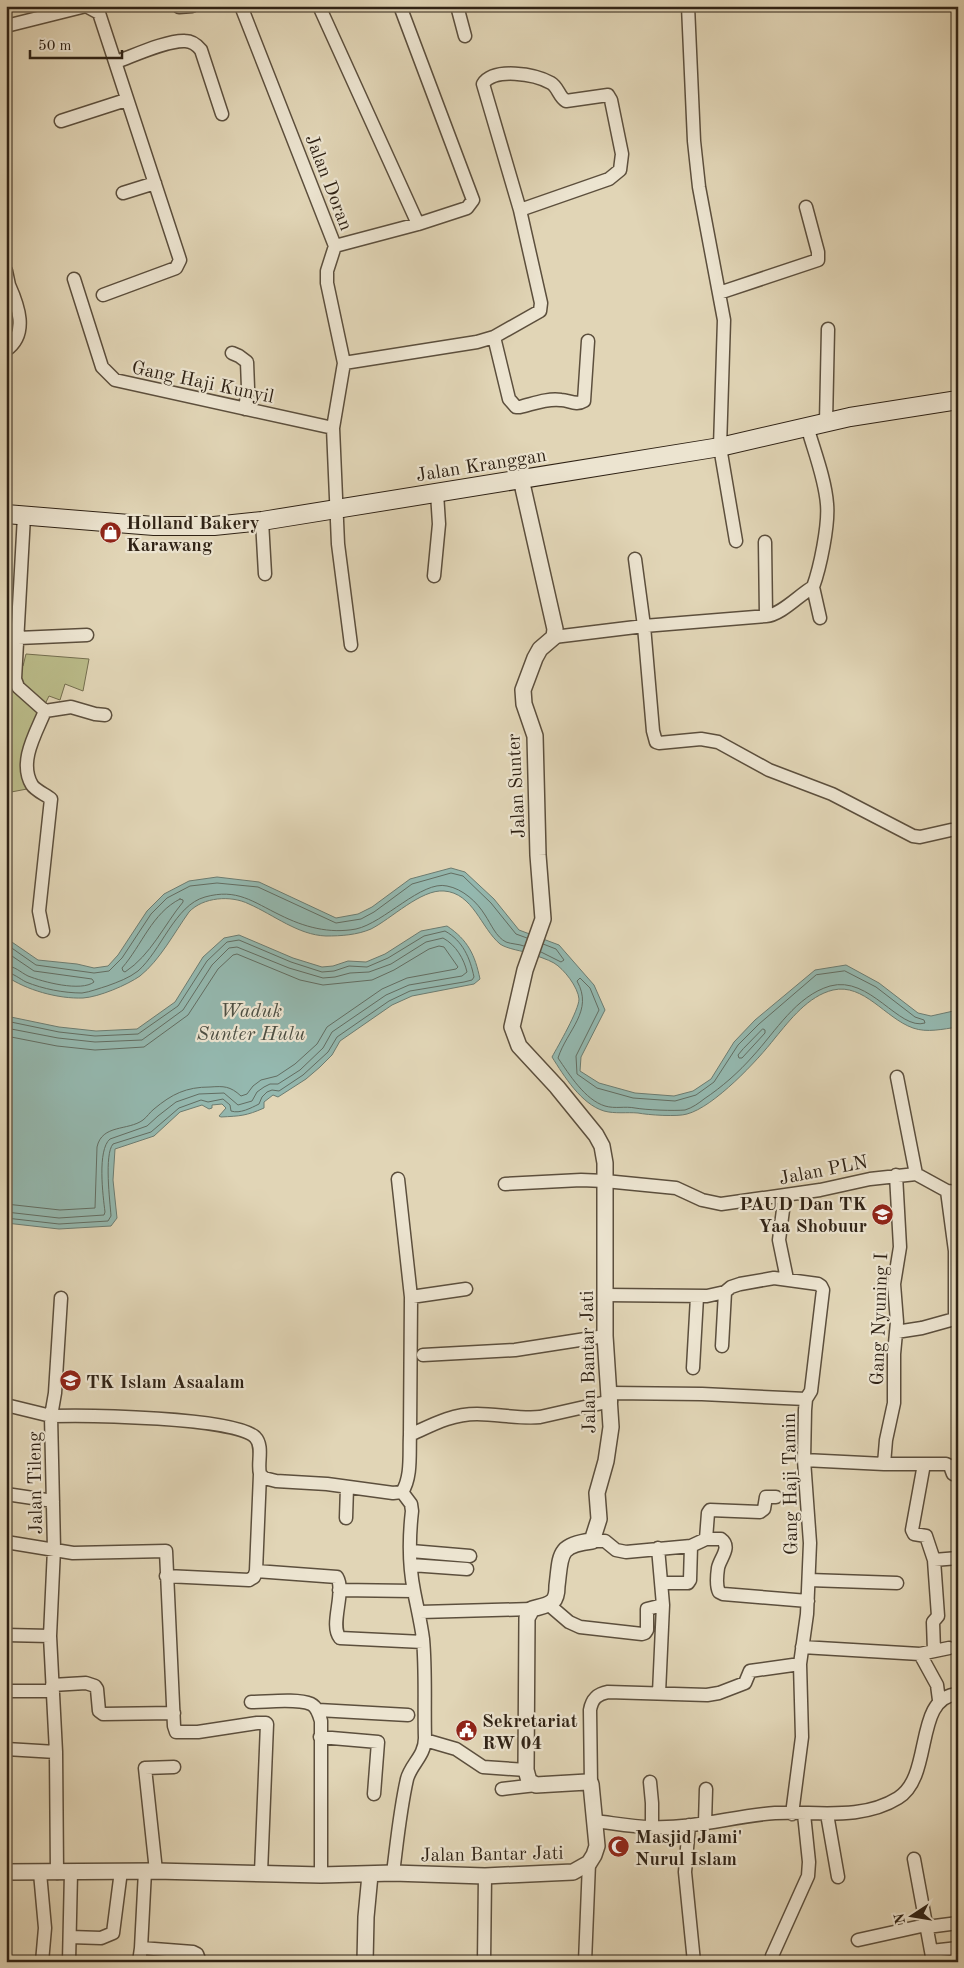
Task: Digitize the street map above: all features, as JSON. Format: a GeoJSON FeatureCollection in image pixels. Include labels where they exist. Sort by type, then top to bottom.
{"type":"FeatureCollection","features":[{"type":"Feature","properties":{"kind":"main road","name":"Jalan Kranggan"},"geometry":{"type":"LineString","coordinates":[[6,514],[154,526],[214,526],[262,521],[720,447],[826,422],[958,400]]}},
{"type":"Feature","properties":{"kind":"street"},"geometry":{"type":"LineString","coordinates":[[6,26],[86,6],[99,13],[180,260],[180,264],[176,268],[103,295]]}},
{"type":"Feature","properties":{"kind":"street"},"geometry":{"type":"LineString","coordinates":[[179,7],[192,6]]}},
{"type":"Feature","properties":{"kind":"street","name":"Jalan Doran"},"geometry":{"type":"LineString","coordinates":[[241,6],[335,246],[327,271],[327,283],[344,363],[333,428],[338,544],[351,645]]}},
{"type":"Feature","properties":{"kind":"street"},"geometry":{"type":"LineString","coordinates":[[318,6],[418,224]]}},
{"type":"Feature","properties":{"kind":"street"},"geometry":{"type":"LineString","coordinates":[[335,246],[418,224],[467,208],[473,200],[400,6]]}},
{"type":"Feature","properties":{"kind":"street"},"geometry":{"type":"LineString","coordinates":[[457,6],[465,36]]}},
{"type":"Feature","properties":{"kind":"street"},"geometry":{"type":"LineString","coordinates":[[688,6],[698,180],[724,320],[720,447],[736,541]]}},
{"type":"Feature","properties":{"kind":"street"},"geometry":{"type":"LineString","coordinates":[[116,62],[174,42],[186,40],[195,44],[201,50],[222,114]]}},
{"type":"Feature","properties":{"kind":"street"},"geometry":{"type":"LineString","coordinates":[[344,363],[477,342],[494,337],[541,310],[520,210],[483,86],[484,82],[496,76],[522,74],[551,83],[566,101],[608,95],[611,100],[622,154],[620,170],[609,179],[520,210]]}},
{"type":"Feature","properties":{"kind":"street"},"geometry":{"type":"LineString","coordinates":[[61,122],[126,100]]}},
{"type":"Feature","properties":{"kind":"street"},"geometry":{"type":"LineString","coordinates":[[123,193],[156,183]]}},
{"type":"Feature","properties":{"kind":"street"},"geometry":{"type":"LineString","coordinates":[[719,294],[818,260],[818,252],[806,207]]}},
{"type":"Feature","properties":{"kind":"street"},"geometry":{"type":"LineString","coordinates":[[6,271],[18,308],[20,328],[16,341],[6,350]]}},
{"type":"Feature","properties":{"kind":"street","name":"Gang Haji Kunyil"},"geometry":{"type":"LineString","coordinates":[[74,279],[102,367],[114,380],[333,428]]}},
{"type":"Feature","properties":{"kind":"street"},"geometry":{"type":"LineString","coordinates":[[6,302],[9,285]]}},
{"type":"Feature","properties":{"kind":"street"},"geometry":{"type":"LineString","coordinates":[[826,422],[828,329]]}},
{"type":"Feature","properties":{"kind":"street"},"geometry":{"type":"LineString","coordinates":[[494,337],[509,398],[516,407],[551,400],[575,403],[584,401],[588,342]]}},
{"type":"Feature","properties":{"kind":"street"},"geometry":{"type":"LineString","coordinates":[[232,353],[247,362],[248,388],[245,409]]}},
{"type":"Feature","properties":{"kind":"street"},"geometry":{"type":"LineString","coordinates":[[807,426],[827,503],[826,524],[817,576],[813,587],[820,618]]}},
{"type":"Feature","properties":{"kind":"street"},"geometry":{"type":"LineString","coordinates":[[521,479],[554,621],[554,637],[644,626],[772,616],[813,587]]}},
{"type":"Feature","properties":{"kind":"street"},"geometry":{"type":"LineString","coordinates":[[434,576],[439,524],[437,492]]}},
{"type":"Feature","properties":{"kind":"street"},"geometry":{"type":"LineString","coordinates":[[24,516],[15,675],[16,684],[45,711]]}},
{"type":"Feature","properties":{"kind":"street"},"geometry":{"type":"LineString","coordinates":[[262,521],[266,574]]}},
{"type":"Feature","properties":{"kind":"street"},"geometry":{"type":"LineString","coordinates":[[765,542],[766,616]]}},
{"type":"Feature","properties":{"kind":"street"},"geometry":{"type":"LineString","coordinates":[[635,559],[644,626],[653,731],[656,742],[711,739],[784,776],[832,794],[913,836],[920,837],[951,830]]}},
{"type":"Feature","properties":{"kind":"street"},"geometry":{"type":"LineString","coordinates":[[18,638],[87,635]]}},
{"type":"Feature","properties":{"kind":"street","name":"Jalan Sunter"},"geometry":{"type":"LineString","coordinates":[[541,926],[543,908],[538,855],[537,752],[534,729],[524,704],[523,690],[540,649],[554,637]]}},
{"type":"Feature","properties":{"kind":"street"},"geometry":{"type":"LineString","coordinates":[[45,711],[71,707],[105,715]]}},
{"type":"Feature","properties":{"kind":"street"},"geometry":{"type":"LineString","coordinates":[[43,931],[39,911],[51,799],[33,787],[28,774],[27,760],[31,742],[45,711]]}},
{"type":"Feature","properties":{"kind":"street","name":"Jalan Bantar Jati"},"geometry":{"type":"LineString","coordinates":[[541,926],[527,965],[513,1021],[513,1034],[519,1046],[557,1087],[596,1135],[604,1154],[605,1336],[611,1427],[606,1461],[597,1493],[599,1519],[592,1541]]}},
{"type":"Feature","properties":{"kind":"street"},"geometry":{"type":"LineString","coordinates":[[896,1332],[922,1328],[956,1318],[952,1192],[916,1174],[897,1077]]}},
{"type":"Feature","properties":{"kind":"street","name":"Jalan PLN"},"geometry":{"type":"LineString","coordinates":[[505,1184],[581,1180],[605,1181],[676,1188],[702,1200],[721,1204],[786,1195],[896,1175],[916,1174]]}},
{"type":"Feature","properties":{"kind":"street","name":"Gang Nyuning I"},"geometry":{"type":"LineString","coordinates":[[884,1464],[886,1440],[894,1403],[894,1354],[897,1322],[894,1284],[900,1247],[896,1175]]}},
{"type":"Feature","properties":{"kind":"street"},"geometry":{"type":"LineString","coordinates":[[398,1179],[411,1297],[409,1469],[406,1487],[402,1492]]}},
{"type":"Feature","properties":{"kind":"street"},"geometry":{"type":"LineString","coordinates":[[786,1195],[779,1240],[788,1279]]}},
{"type":"Feature","properties":{"kind":"street","name":"Gang Haji Tamin"},"geometry":{"type":"LineString","coordinates":[[605,1295],[697,1296],[725,1292],[731,1287],[740,1284],[774,1278],[818,1284],[823,1290],[812,1390],[806,1400],[804,1460],[810,1529],[808,1601],[800,1664],[802,1738],[798,1814],[809,1862],[808,1876],[772,1956]]}},
{"type":"Feature","properties":{"kind":"street"},"geometry":{"type":"LineString","coordinates":[[411,1297],[466,1289]]}},
{"type":"Feature","properties":{"kind":"street"},"geometry":{"type":"LineString","coordinates":[[722,1346],[725,1292]]}},
{"type":"Feature","properties":{"kind":"street"},"geometry":{"type":"LineString","coordinates":[[693,1368],[697,1296]]}},
{"type":"Feature","properties":{"kind":"street"},"geometry":{"type":"LineString","coordinates":[[6,1405],[51,1416],[55,1393],[61,1298]]}},
{"type":"Feature","properties":{"kind":"street"},"geometry":{"type":"LineString","coordinates":[[423,1355],[515,1350],[605,1336]]}},
{"type":"Feature","properties":{"kind":"street"},"geometry":{"type":"LineString","coordinates":[[410,1435],[436,1421],[460,1416],[476,1414],[534,1417],[610,1397],[702,1394],[806,1400]]}},
{"type":"Feature","properties":{"kind":"street","name":"Jalan Tileng"},"geometry":{"type":"LineString","coordinates":[[69,1962],[70,1937],[64,1873],[50,1636],[54,1549],[51,1416],[189,1421],[211,1424],[247,1433],[255,1437],[258,1443],[260,1474],[256,1571]]}},
{"type":"Feature","properties":{"kind":"street"},"geometry":{"type":"LineString","coordinates":[[804,1460],[884,1464],[948,1464],[953,1474],[958,1476]]}},
{"type":"Feature","properties":{"kind":"street"},"geometry":{"type":"LineString","coordinates":[[924,1464],[912,1530],[914,1534],[926,1536],[934,1560],[938,1616],[933,1622],[934,1651]]}},
{"type":"Feature","properties":{"kind":"street"},"geometry":{"type":"LineString","coordinates":[[260,1474],[264,1478],[276,1481],[347,1486],[382,1492],[402,1492]]}},
{"type":"Feature","properties":{"kind":"street"},"geometry":{"type":"LineString","coordinates":[[346,1518],[347,1486]]}},
{"type":"Feature","properties":{"kind":"street"},"geometry":{"type":"LineString","coordinates":[[393,1873],[398,1830],[408,1778],[411,1769],[420,1759],[425,1740],[423,1642],[420,1612],[414,1591],[411,1565],[411,1504],[402,1492]]}},
{"type":"Feature","properties":{"kind":"street"},"geometry":{"type":"LineString","coordinates":[[6,1494],[53,1501]]}},
{"type":"Feature","properties":{"kind":"street"},"geometry":{"type":"LineString","coordinates":[[706,1539],[708,1512],[710,1510],[760,1512],[764,1509],[766,1497],[776,1497]]}},
{"type":"Feature","properties":{"kind":"street"},"geometry":{"type":"LineString","coordinates":[[420,1612],[532,1609],[548,1604],[556,1597],[561,1559],[566,1548],[574,1544],[592,1541],[604,1541],[616,1550],[626,1552],[691,1546],[706,1539],[721,1539],[725,1542],[725,1554],[718,1567],[717,1587],[721,1593],[808,1601]]}},
{"type":"Feature","properties":{"kind":"street"},"geometry":{"type":"LineString","coordinates":[[6,1542],[73,1553],[164,1550],[167,1553],[166,1576],[174,1726],[176,1732],[198,1732],[257,1723],[267,1724],[261,1873]]}},
{"type":"Feature","properties":{"kind":"street"},"geometry":{"type":"LineString","coordinates":[[662,1583],[688,1584],[690,1580],[691,1546]]}},
{"type":"Feature","properties":{"kind":"street"},"geometry":{"type":"LineString","coordinates":[[658,1548],[663,1605],[659,1692]]}},
{"type":"Feature","properties":{"kind":"street"},"geometry":{"type":"LineString","coordinates":[[411,1551],[470,1556]]}},
{"type":"Feature","properties":{"kind":"street"},"geometry":{"type":"LineString","coordinates":[[934,1560],[958,1558]]}},
{"type":"Feature","properties":{"kind":"street"},"geometry":{"type":"LineString","coordinates":[[411,1565],[467,1569]]}},
{"type":"Feature","properties":{"kind":"street"},"geometry":{"type":"LineString","coordinates":[[166,1576],[248,1580],[254,1577],[256,1571],[336,1576],[339,1580],[336,1632],[340,1638],[423,1642]]}},
{"type":"Feature","properties":{"kind":"street"},"geometry":{"type":"LineString","coordinates":[[809,1580],[897,1583]]}},
{"type":"Feature","properties":{"kind":"street"},"geometry":{"type":"LineString","coordinates":[[339,1590],[414,1591]]}},
{"type":"Feature","properties":{"kind":"street"},"geometry":{"type":"LineString","coordinates":[[548,1604],[570,1622],[580,1627],[642,1634],[647,1630],[647,1608],[663,1605]]}},
{"type":"Feature","properties":{"kind":"street"},"geometry":{"type":"LineString","coordinates":[[532,1609],[527,1623],[526,1770],[529,1781],[536,1785]]}},
{"type":"Feature","properties":{"kind":"street"},"geometry":{"type":"LineString","coordinates":[[6,1635],[50,1636]]}},
{"type":"Feature","properties":{"kind":"street"},"geometry":{"type":"LineString","coordinates":[[802,1647],[920,1654],[949,1648]]}},
{"type":"Feature","properties":{"kind":"street"},"geometry":{"type":"LineString","coordinates":[[920,1654],[937,1685],[940,1700]]}},
{"type":"Feature","properties":{"kind":"street"},"geometry":{"type":"LineString","coordinates":[[502,1789],[587,1782],[591,1784],[590,1710],[593,1700],[599,1694],[608,1692],[659,1692],[702,1696],[745,1682],[750,1672],[800,1664]]}},
{"type":"Feature","properties":{"kind":"street"},"geometry":{"type":"LineString","coordinates":[[6,1691],[53,1688],[86,1683],[95,1686],[97,1689],[99,1711],[103,1714],[174,1713]]}},
{"type":"Feature","properties":{"kind":"street"},"geometry":{"type":"LineString","coordinates":[[595,1821],[652,1827],[689,1825],[763,1814],[827,1814],[855,1812],[874,1808],[899,1798],[909,1789],[919,1768],[934,1708],[940,1700],[958,1694]]}},
{"type":"Feature","properties":{"kind":"street"},"geometry":{"type":"LineString","coordinates":[[251,1702],[299,1702],[311,1704],[318,1710],[321,1720],[321,1875]]}},
{"type":"Feature","properties":{"kind":"street"},"geometry":{"type":"LineString","coordinates":[[318,1710],[408,1715]]}},
{"type":"Feature","properties":{"kind":"street"},"geometry":{"type":"LineString","coordinates":[[320,1738],[378,1742],[374,1794]]}},
{"type":"Feature","properties":{"kind":"street"},"geometry":{"type":"LineString","coordinates":[[425,1740],[456,1750],[480,1766],[526,1770]]}},
{"type":"Feature","properties":{"kind":"street"},"geometry":{"type":"LineString","coordinates":[[6,1749],[56,1752]]}},
{"type":"Feature","properties":{"kind":"street"},"geometry":{"type":"LineString","coordinates":[[139,1962],[151,1871],[145,1768],[174,1767]]}},
{"type":"Feature","properties":{"kind":"street"},"geometry":{"type":"LineString","coordinates":[[650,1782],[653,1811],[652,1827]]}},
{"type":"Feature","properties":{"kind":"street","name":"Jalan Bantar Jati"},"geometry":{"type":"LineString","coordinates":[[6,1872],[151,1871],[321,1875],[393,1873],[484,1876],[573,1872],[589,1863],[597,1846],[591,1784]]}},
{"type":"Feature","properties":{"kind":"street"},"geometry":{"type":"LineString","coordinates":[[705,1823],[706,1789]]}},
{"type":"Feature","properties":{"kind":"street"},"geometry":{"type":"LineString","coordinates":[[827,1814],[838,1878]]}},
{"type":"Feature","properties":{"kind":"street"},"geometry":{"type":"LineString","coordinates":[[689,1825],[685,1872],[694,1962]]}},
{"type":"Feature","properties":{"kind":"street"},"geometry":{"type":"LineString","coordinates":[[914,1859],[932,1957],[958,1948]]}},
{"type":"Feature","properties":{"kind":"street"},"geometry":{"type":"LineString","coordinates":[[585,1962],[589,1863]]}},
{"type":"Feature","properties":{"kind":"street"},"geometry":{"type":"LineString","coordinates":[[70,1937],[101,1938],[113,1933],[121,1872]]}},
{"type":"Feature","properties":{"kind":"street"},"geometry":{"type":"LineString","coordinates":[[40,1873],[45,1928],[42,1962]]}},
{"type":"Feature","properties":{"kind":"street"},"geometry":{"type":"LineString","coordinates":[[365,1962],[366,1917],[370,1875]]}},
{"type":"Feature","properties":{"kind":"street"},"geometry":{"type":"LineString","coordinates":[[484,1876],[484,1962]]}},
{"type":"Feature","properties":{"kind":"street"},"geometry":{"type":"LineString","coordinates":[[858,1940],[926,1926],[958,1923]]}},
{"type":"Feature","properties":{"kind":"street"},"geometry":{"type":"LineString","coordinates":[[141,1948],[193,1952],[197,1954],[200,1962]]}},
{"type":"Feature","properties":{"kind":"green space"},"geometry":{"type":"Polygon","coordinates":[[[26,654],[89,659],[83,691],[65,684],[60,700],[49,696],[32,731],[23,760],[27,789],[6,793],[6,664],[23,666],[26,654]]]}},
{"type":"Feature","properties":{"kind":"water"},"geometry":{"type":"Polygon","coordinates":[[[451,868],[465,872],[494,899],[519,930],[559,945],[594,985],[605,1010],[581,1057],[580,1071],[599,1083],[635,1093],[674,1096],[693,1091],[711,1079],[734,1042],[755,1020],[815,970],[846,965],[879,983],[918,1013],[931,1016],[958,1010],[958,1027],[941,1030],[913,1028],[893,1017],[865,996],[844,989],[833,990],[824,993],[800,1009],[735,1082],[698,1110],[683,1115],[670,1116],[604,1111],[581,1096],[552,1057],[568,1028],[578,1004],[578,994],[570,979],[562,969],[551,962],[500,944],[469,904],[454,893],[444,891],[435,892],[416,900],[371,929],[355,934],[337,936],[316,935],[306,932],[286,924],[258,908],[234,899],[218,899],[202,903],[189,912],[160,954],[140,976],[113,990],[90,997],[73,998],[43,993],[6,976],[6,938],[38,960],[77,964],[94,968],[108,966],[118,955],[147,911],[164,894],[189,881],[217,877],[259,882],[336,918],[358,914],[372,907],[410,879],[451,868]]]}},
{"type":"Feature","properties":{"kind":"water","name":"Waduk Sunter Hulu"},"geometry":{"type":"Polygon","coordinates":[[[447,926],[460,937],[473,955],[480,979],[474,984],[412,996],[392,1005],[340,1041],[332,1055],[306,1079],[278,1097],[273,1095],[264,1102],[264,1108],[243,1115],[221,1117],[219,1116],[226,1108],[222,1104],[212,1105],[212,1108],[209,1109],[202,1105],[180,1112],[154,1136],[115,1149],[113,1180],[117,1218],[111,1226],[59,1229],[6,1223],[6,1016],[59,1027],[96,1031],[137,1029],[175,1002],[203,957],[224,938],[239,935],[293,958],[322,967],[348,961],[366,962],[385,954],[421,931],[447,926]]]}},
{"type":"Feature","properties":{"kind":"place","name":"Holland Bakery Karawang"},"geometry":{"type":"Point","coordinates":[110,533]}},
{"type":"Feature","properties":{"kind":"place","name":"PAUD Dan TK Yaa Shobuur"},"geometry":{"type":"Point","coordinates":[883,1214]}},
{"type":"Feature","properties":{"kind":"place","name":"TK Islam Asaalam"},"geometry":{"type":"Point","coordinates":[70,1381]}},
{"type":"Feature","properties":{"kind":"place","name":"Sekretariat RW 04"},"geometry":{"type":"Point","coordinates":[466,1731]}},
{"type":"Feature","properties":{"kind":"place","name":"Masjid Jami' Nurul Islam"},"geometry":{"type":"Point","coordinates":[619,1847]}}]}
